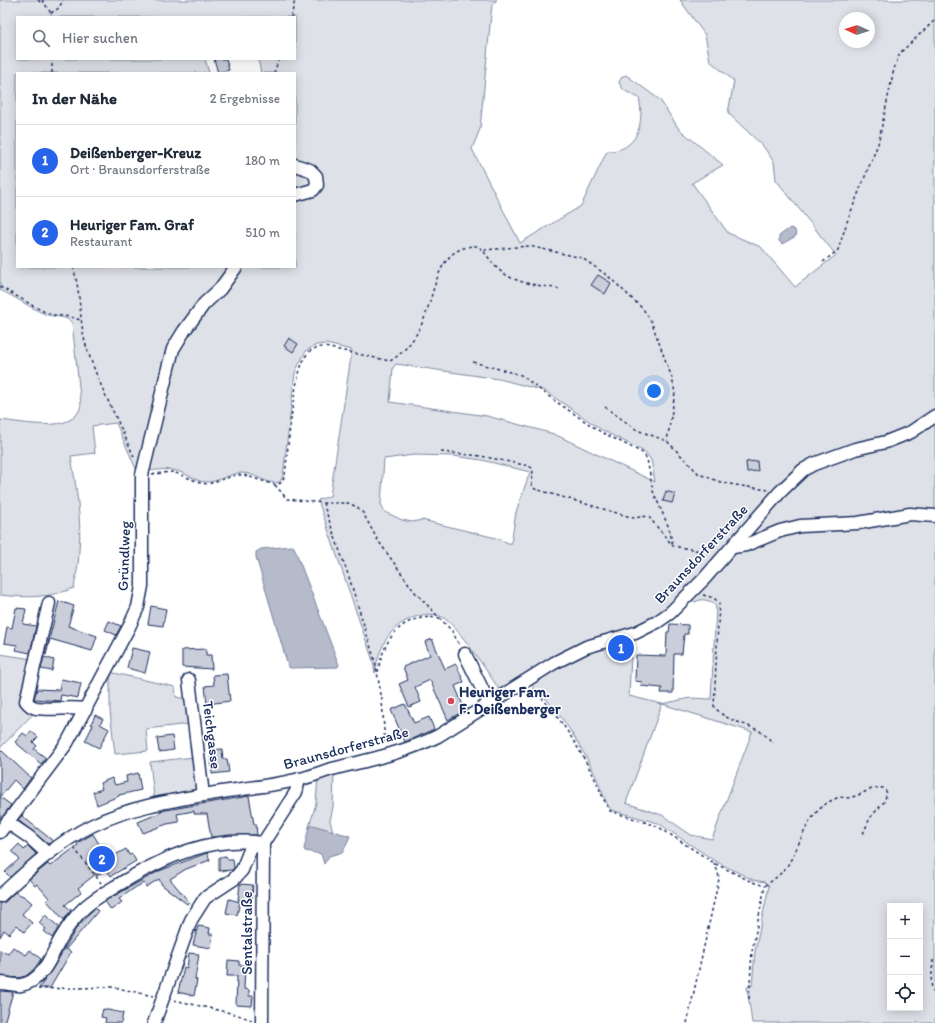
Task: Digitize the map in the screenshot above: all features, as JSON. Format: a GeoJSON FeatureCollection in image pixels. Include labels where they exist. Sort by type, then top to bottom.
{"type":"FeatureCollection","features":[{"type":"Feature","properties":{"kind":"street"},"geometry":{"type":"LineString","coordinates":[[296,165],[310,170],[316,176],[317,185],[313,190],[296,195]]}},
{"type":"Feature","properties":{"kind":"street","name":"Gründlweg"},"geometry":{"type":"LineString","coordinates":[[4,827],[56,759],[86,709],[130,626],[138,607],[142,586],[142,475],[174,350],[184,331],[204,304],[220,289],[235,268]]}},
{"type":"Feature","properties":{"kind":"street","name":"Braunsdorferstraße"},"geometry":{"type":"LineString","coordinates":[[0,896],[48,854],[68,840],[93,825],[124,813],[156,803],[299,779],[386,756],[438,736],[554,663],[586,647],[645,629],[670,613],[722,560],[780,492],[803,470],[814,464],[855,449],[886,442],[911,432],[935,416]]}},
{"type":"Feature","properties":{"kind":"street"},"geometry":{"type":"LineString","coordinates":[[733,547],[746,545],[780,531],[800,526],[858,523],[910,514],[935,516]]}},
{"type":"Feature","properties":{"kind":"street"},"geometry":{"type":"LineString","coordinates":[[48,603],[26,701],[29,705],[35,708],[70,707],[86,709]]}},
{"type":"Feature","properties":{"kind":"street"},"geometry":{"type":"LineString","coordinates":[[465,654],[489,703]]}},
{"type":"Feature","properties":{"kind":"street","name":"Teichgasse"},"geometry":{"type":"LineString","coordinates":[[189,680],[203,795]]}},
{"type":"Feature","properties":{"kind":"street"},"geometry":{"type":"LineString","coordinates":[[154,1023],[191,920],[199,906],[205,898],[234,879],[242,870],[258,842],[296,792],[299,779]]}},
{"type":"Feature","properties":{"kind":"street"},"geometry":{"type":"LineString","coordinates":[[4,827],[29,837],[48,854]]}},
{"type":"Feature","properties":{"kind":"street"},"geometry":{"type":"LineString","coordinates":[[0,983],[21,985],[38,976],[48,964],[71,922],[83,908],[108,891],[169,857],[218,843],[258,842]]}},
{"type":"Feature","properties":{"kind":"street","name":"Sentalstraße"},"geometry":{"type":"LineString","coordinates":[[258,842],[258,1022]]}},
{"type":"Feature","properties":{"kind":"path"},"geometry":{"type":"LineString","coordinates":[[38,0],[51,13],[59,8],[63,0]]}},
{"type":"Feature","properties":{"kind":"path"},"geometry":{"type":"LineString","coordinates":[[42,0],[44,5]]}},
{"type":"Feature","properties":{"kind":"path"},"geometry":{"type":"LineString","coordinates":[[290,16],[295,0]]}},
{"type":"Feature","properties":{"kind":"path"},"geometry":{"type":"LineString","coordinates":[[823,262],[838,250],[848,219],[878,144],[894,69],[900,53],[935,20]]}},
{"type":"Feature","properties":{"kind":"path"},"geometry":{"type":"LineString","coordinates":[[52,60],[52,72]]}},
{"type":"Feature","properties":{"kind":"path"},"geometry":{"type":"LineString","coordinates":[[274,72],[279,60]]}},
{"type":"Feature","properties":{"kind":"path"},"geometry":{"type":"LineString","coordinates":[[274,485],[281,483],[285,476],[298,374],[308,352],[317,347],[325,347],[390,361],[395,358],[410,345],[418,332],[441,268],[449,256],[460,248],[469,245],[478,246],[484,250],[494,266],[511,279],[560,289]]}},
{"type":"Feature","properties":{"kind":"path"},"geometry":{"type":"LineString","coordinates":[[484,250],[529,246],[582,258],[608,276],[643,309],[651,321],[672,378],[675,392],[667,441]]}},
{"type":"Feature","properties":{"kind":"path"},"geometry":{"type":"LineString","coordinates":[[73,268],[78,281],[81,320],[89,353],[100,385],[142,475],[174,472],[201,483],[208,484],[236,475],[244,475],[274,485],[287,499],[323,503],[348,503],[360,510],[400,573],[425,605],[452,631],[465,654]]}},
{"type":"Feature","properties":{"kind":"path"},"geometry":{"type":"LineString","coordinates":[[0,287],[47,313],[73,317],[81,320]]}},
{"type":"Feature","properties":{"kind":"path"},"geometry":{"type":"LineString","coordinates":[[473,362],[521,375],[554,401],[601,432],[643,453],[647,459],[653,491],[664,513],[673,546]]}},
{"type":"Feature","properties":{"kind":"path"},"geometry":{"type":"LineString","coordinates":[[605,407],[637,430],[667,441],[699,474],[711,480],[780,492]]}},
{"type":"Feature","properties":{"kind":"path"},"geometry":{"type":"LineString","coordinates":[[441,452],[481,456],[529,466],[533,469],[532,486],[535,489],[634,518],[648,516],[673,546],[711,552],[722,560]]}},
{"type":"Feature","properties":{"kind":"path"},"geometry":{"type":"LineString","coordinates":[[323,503],[349,577],[377,674],[382,700],[386,756]]}},
{"type":"Feature","properties":{"kind":"path"},"geometry":{"type":"LineString","coordinates":[[687,596],[706,595],[714,598],[719,603],[714,706],[718,712],[727,718],[762,732],[773,743]]}},
{"type":"Feature","properties":{"kind":"path"},"geometry":{"type":"LineString","coordinates":[[377,674],[383,650],[398,629],[408,622],[420,618],[439,618]]}},
{"type":"Feature","properties":{"kind":"path"},"geometry":{"type":"LineString","coordinates":[[521,683],[531,687],[544,700],[559,720],[587,765],[610,811],[656,826],[714,863],[752,882],[765,886]]}},
{"type":"Feature","properties":{"kind":"path"},"geometry":{"type":"LineString","coordinates":[[749,999],[752,951],[765,886],[781,873],[789,863],[812,817],[824,806],[838,798],[852,798],[867,789],[877,787],[884,788],[887,794],[884,802],[870,818],[862,834]]}},
{"type":"Feature","properties":{"kind":"path"},"geometry":{"type":"LineString","coordinates":[[68,840],[108,891]]}},
{"type":"Feature","properties":{"kind":"path"},"geometry":{"type":"LineString","coordinates":[[686,1023],[719,878],[714,863]]}},
{"type":"Feature","properties":{"kind":"path"},"geometry":{"type":"LineString","coordinates":[[933,960],[931,983],[935,1000]]}},
{"type":"Feature","properties":{"kind":"path"},"geometry":{"type":"LineString","coordinates":[[31,981],[35,988],[39,990],[114,986],[163,999],[235,1014],[258,1022]]}},
{"type":"Feature","properties":{"kind":"path"},"geometry":{"type":"LineString","coordinates":[[934,998],[935,991]]}},
{"type":"Feature","properties":{"kind":"shaded area"},"geometry":{"type":"Polygon","coordinates":[[[0,0],[497,0],[492,4],[480,129],[472,149],[520,243],[581,206],[607,151],[626,147],[632,141],[639,126],[641,107],[639,98],[627,92],[620,85],[619,82],[622,77],[626,75],[660,100],[679,129],[723,165],[692,183],[728,233],[761,247],[795,287],[836,255],[776,180],[774,162],[763,146],[728,113],[734,81],[710,61],[705,35],[680,0],[935,0],[935,1023],[752,1023],[747,987],[752,986],[755,951],[769,886],[765,882],[753,880],[715,861],[658,823],[611,810],[604,798],[590,765],[567,726],[548,701],[528,683],[555,665],[587,649],[632,637],[629,696],[662,704],[690,698],[711,699],[716,608],[714,603],[709,601],[702,600],[695,602],[689,598],[734,552],[780,534],[800,529],[858,526],[910,517],[910,510],[858,519],[800,522],[778,528],[744,542],[743,540],[796,481],[805,473],[830,462],[827,456],[801,467],[685,594],[667,611],[654,620],[630,631],[584,643],[552,660],[501,692],[465,640],[449,622],[438,615],[428,614],[404,622],[392,632],[380,651],[375,673],[373,661],[318,500],[330,496],[352,350],[326,344],[316,345],[306,351],[295,373],[283,476],[280,482],[275,483],[252,475],[237,473],[216,481],[202,482],[177,471],[146,471],[136,469],[116,423],[92,426],[95,453],[71,456],[80,527],[78,560],[74,588],[56,594],[38,596],[19,597],[0,595],[0,420],[34,424],[59,423],[69,420],[77,414],[81,405],[72,323],[67,319],[39,312],[0,290],[0,0]],[[396,364],[393,368],[390,402],[487,416],[554,434],[655,482],[651,460],[645,452],[602,430],[545,391],[499,379],[396,364]],[[414,455],[384,459],[381,504],[385,512],[402,520],[412,522],[422,520],[496,538],[511,544],[516,512],[530,472],[482,460],[453,456],[414,455]],[[662,704],[626,803],[662,815],[691,835],[712,839],[752,732],[662,704]]]}},
{"type":"Feature","properties":{"kind":"shaded area"},"geometry":{"type":"Polygon","coordinates":[[[0,654],[32,659],[22,697],[35,712],[0,748],[0,654]]]}},
{"type":"Feature","properties":{"kind":"shaded area"},"geometry":{"type":"Polygon","coordinates":[[[110,672],[175,687],[176,697],[186,699],[190,724],[146,729],[148,751],[115,754],[110,711],[110,672]]]}},
{"type":"Feature","properties":{"kind":"shaded area"},"geometry":{"type":"Polygon","coordinates":[[[194,757],[198,787],[195,790],[154,797],[150,762],[194,757]]]}},
{"type":"Feature","properties":{"kind":"shaded area"},"geometry":{"type":"Polygon","coordinates":[[[334,772],[333,807],[330,821],[333,831],[311,826],[309,827],[316,803],[318,776],[334,772]]]}},
{"type":"Feature","properties":{"kind":"water"},"geometry":{"type":"Polygon","coordinates":[[[790,228],[795,230],[796,236],[782,244],[779,241],[779,236],[790,228]]]}},
{"type":"Feature","properties":{"kind":"water"},"geometry":{"type":"Polygon","coordinates":[[[294,547],[339,665],[338,667],[290,668],[288,666],[256,557],[256,552],[261,549],[294,547]]]}},
{"type":"Feature","properties":{"kind":"water"},"geometry":{"type":"Polygon","coordinates":[[[313,825],[350,836],[343,852],[329,856],[324,864],[321,854],[305,851],[304,849],[309,827],[313,825]]]}},
{"type":"Feature","properties":{"kind":"building"},"geometry":{"type":"Polygon","coordinates":[[[214,60],[226,60],[229,70],[218,72],[214,60]]]}},
{"type":"Feature","properties":{"kind":"building"},"geometry":{"type":"Polygon","coordinates":[[[598,275],[611,283],[605,294],[591,285],[598,275]]]}},
{"type":"Feature","properties":{"kind":"building"},"geometry":{"type":"Polygon","coordinates":[[[289,338],[298,344],[293,352],[284,346],[289,338]]]}},
{"type":"Feature","properties":{"kind":"building"},"geometry":{"type":"Polygon","coordinates":[[[757,461],[758,471],[747,472],[746,462],[757,461]]]}},
{"type":"Feature","properties":{"kind":"building"},"geometry":{"type":"Polygon","coordinates":[[[666,491],[675,494],[672,503],[663,501],[666,491]]]}},
{"type":"Feature","properties":{"kind":"building"},"geometry":{"type":"Polygon","coordinates":[[[59,601],[74,606],[68,626],[97,636],[92,651],[50,639],[45,655],[59,601]]]}},
{"type":"Feature","properties":{"kind":"building"},"geometry":{"type":"Polygon","coordinates":[[[151,606],[166,609],[163,626],[148,624],[151,606]]]}},
{"type":"Feature","properties":{"kind":"building"},"geometry":{"type":"Polygon","coordinates":[[[16,608],[26,609],[23,624],[36,626],[30,653],[16,650],[17,645],[4,643],[7,627],[12,628],[16,608]]]}},
{"type":"Feature","properties":{"kind":"building"},"geometry":{"type":"Polygon","coordinates":[[[109,621],[121,626],[116,635],[105,630],[109,621]]]}},
{"type":"Feature","properties":{"kind":"building"},"geometry":{"type":"Polygon","coordinates":[[[670,624],[688,625],[688,634],[684,634],[682,654],[674,654],[673,693],[661,693],[662,688],[641,686],[642,682],[635,681],[636,655],[666,656],[667,632],[669,632],[670,624]]]}},
{"type":"Feature","properties":{"kind":"building"},"geometry":{"type":"Polygon","coordinates":[[[432,639],[445,669],[456,664],[464,682],[455,686],[465,710],[448,720],[430,680],[415,687],[421,702],[409,707],[399,684],[408,680],[403,667],[430,655],[425,642],[432,639]]]}},
{"type":"Feature","properties":{"kind":"building"},"geometry":{"type":"Polygon","coordinates":[[[132,648],[150,652],[145,673],[127,668],[132,648]]]}},
{"type":"Feature","properties":{"kind":"building"},"geometry":{"type":"Polygon","coordinates":[[[206,649],[206,655],[211,655],[212,669],[182,667],[182,650],[206,649]]]}},
{"type":"Feature","properties":{"kind":"building"},"geometry":{"type":"Polygon","coordinates":[[[44,657],[54,660],[52,671],[41,669],[44,657]]]}},
{"type":"Feature","properties":{"kind":"building"},"geometry":{"type":"Polygon","coordinates":[[[227,674],[230,701],[207,704],[205,686],[214,685],[213,675],[227,674]]]}},
{"type":"Feature","properties":{"kind":"building"},"geometry":{"type":"Polygon","coordinates":[[[61,679],[81,683],[78,698],[61,695],[60,701],[34,699],[37,689],[59,690],[61,679]]]}},
{"type":"Feature","properties":{"kind":"building"},"geometry":{"type":"Polygon","coordinates":[[[405,704],[414,723],[429,717],[434,729],[405,742],[391,710],[405,704]]]}},
{"type":"Feature","properties":{"kind":"building"},"geometry":{"type":"Polygon","coordinates":[[[95,715],[103,719],[100,724],[109,729],[99,748],[85,741],[93,725],[91,724],[95,715]]]}},
{"type":"Feature","properties":{"kind":"building"},"geometry":{"type":"Polygon","coordinates":[[[31,731],[38,737],[33,742],[37,746],[34,749],[46,758],[41,764],[15,742],[23,733],[27,736],[31,731]]]}},
{"type":"Feature","properties":{"kind":"building"},"geometry":{"type":"Polygon","coordinates":[[[172,736],[174,750],[159,752],[157,738],[172,736]]]}},
{"type":"Feature","properties":{"kind":"building"},"geometry":{"type":"Polygon","coordinates":[[[0,749],[31,778],[23,789],[14,780],[0,797],[0,749]]]}},
{"type":"Feature","properties":{"kind":"building"},"geometry":{"type":"Polygon","coordinates":[[[222,749],[223,759],[227,759],[229,772],[212,774],[211,750],[222,749]]]}},
{"type":"Feature","properties":{"kind":"building"},"geometry":{"type":"Polygon","coordinates":[[[138,773],[141,790],[119,795],[97,805],[93,792],[102,789],[100,783],[112,778],[115,785],[127,782],[126,776],[138,773]]]}},
{"type":"Feature","properties":{"kind":"building"},"geometry":{"type":"Polygon","coordinates":[[[249,796],[254,824],[256,824],[257,835],[211,837],[207,814],[194,814],[194,811],[177,814],[179,822],[167,824],[143,833],[138,822],[160,813],[160,811],[249,796]]]}},
{"type":"Feature","properties":{"kind":"building"},"geometry":{"type":"Polygon","coordinates":[[[0,797],[11,805],[0,820],[0,797]]]}},
{"type":"Feature","properties":{"kind":"building"},"geometry":{"type":"Polygon","coordinates":[[[23,814],[22,816],[53,841],[48,844],[18,820],[23,814]]]}},
{"type":"Feature","properties":{"kind":"building"},"geometry":{"type":"Polygon","coordinates":[[[93,834],[108,859],[126,849],[129,855],[132,854],[136,861],[111,876],[106,869],[97,876],[96,874],[78,888],[81,892],[65,905],[71,910],[64,920],[47,901],[49,898],[37,884],[35,886],[29,879],[48,864],[50,866],[78,845],[77,843],[93,834]]]}},
{"type":"Feature","properties":{"kind":"building"},"geometry":{"type":"Polygon","coordinates":[[[19,844],[24,850],[28,846],[36,854],[10,877],[5,872],[19,859],[12,851],[19,844]]]}},
{"type":"Feature","properties":{"kind":"building"},"geometry":{"type":"Polygon","coordinates":[[[207,853],[210,860],[186,869],[170,879],[189,902],[187,904],[162,885],[159,879],[146,887],[144,883],[136,887],[119,899],[122,902],[111,910],[105,901],[159,871],[207,853]]]}},
{"type":"Feature","properties":{"kind":"building"},"geometry":{"type":"Polygon","coordinates":[[[226,856],[227,859],[233,859],[234,868],[232,870],[219,871],[219,857],[226,856]]]}},
{"type":"Feature","properties":{"kind":"building"},"geometry":{"type":"Polygon","coordinates":[[[240,884],[253,885],[252,898],[249,898],[249,901],[238,900],[240,884]]]}},
{"type":"Feature","properties":{"kind":"building"},"geometry":{"type":"Polygon","coordinates":[[[15,892],[25,897],[32,903],[22,914],[32,923],[24,932],[17,925],[9,934],[4,930],[0,937],[0,903],[5,902],[15,892]]]}},
{"type":"Feature","properties":{"kind":"building"},"geometry":{"type":"Polygon","coordinates":[[[229,899],[240,902],[237,915],[226,913],[229,899]]]}},
{"type":"Feature","properties":{"kind":"building"},"geometry":{"type":"Polygon","coordinates":[[[95,908],[98,911],[66,949],[71,952],[50,988],[39,988],[52,970],[77,927],[95,908]]]}},
{"type":"Feature","properties":{"kind":"building"},"geometry":{"type":"Polygon","coordinates":[[[45,915],[59,927],[52,938],[44,931],[46,929],[39,923],[45,915]]]}},
{"type":"Feature","properties":{"kind":"building"},"geometry":{"type":"Polygon","coordinates":[[[198,926],[210,928],[209,934],[213,934],[211,948],[193,945],[198,926]]]}},
{"type":"Feature","properties":{"kind":"building"},"geometry":{"type":"Polygon","coordinates":[[[13,947],[26,955],[30,950],[41,959],[35,968],[26,976],[18,978],[0,976],[0,950],[8,954],[13,947]]]}},
{"type":"Feature","properties":{"kind":"building"},"geometry":{"type":"Polygon","coordinates":[[[189,953],[199,954],[194,996],[178,992],[184,967],[187,968],[189,953]]]}},
{"type":"Feature","properties":{"kind":"building"},"geometry":{"type":"Polygon","coordinates":[[[228,960],[239,961],[239,965],[245,965],[244,989],[249,990],[249,996],[253,996],[252,1006],[236,1005],[237,976],[227,976],[228,960]]]}},
{"type":"Feature","properties":{"kind":"building"},"geometry":{"type":"Polygon","coordinates":[[[0,991],[13,992],[4,1023],[0,1023],[0,991]]]}},
{"type":"Feature","properties":{"kind":"building"},"geometry":{"type":"Polygon","coordinates":[[[103,1009],[123,1013],[121,1023],[105,1023],[106,1018],[101,1017],[103,1009]]]}},
{"type":"Feature","properties":{"kind":"place","name":"Deißenberger-Kreuz"},"geometry":{"type":"Point","coordinates":[621,648]}},
{"type":"Feature","properties":{"kind":"place","name":"Heuriger Fam. F. Deißenberger"},"geometry":{"type":"Point","coordinates":[451,701]}},
{"type":"Feature","properties":{"kind":"place","name":"Heuriger Fam. Graf"},"geometry":{"type":"Point","coordinates":[102,859]}}]}
